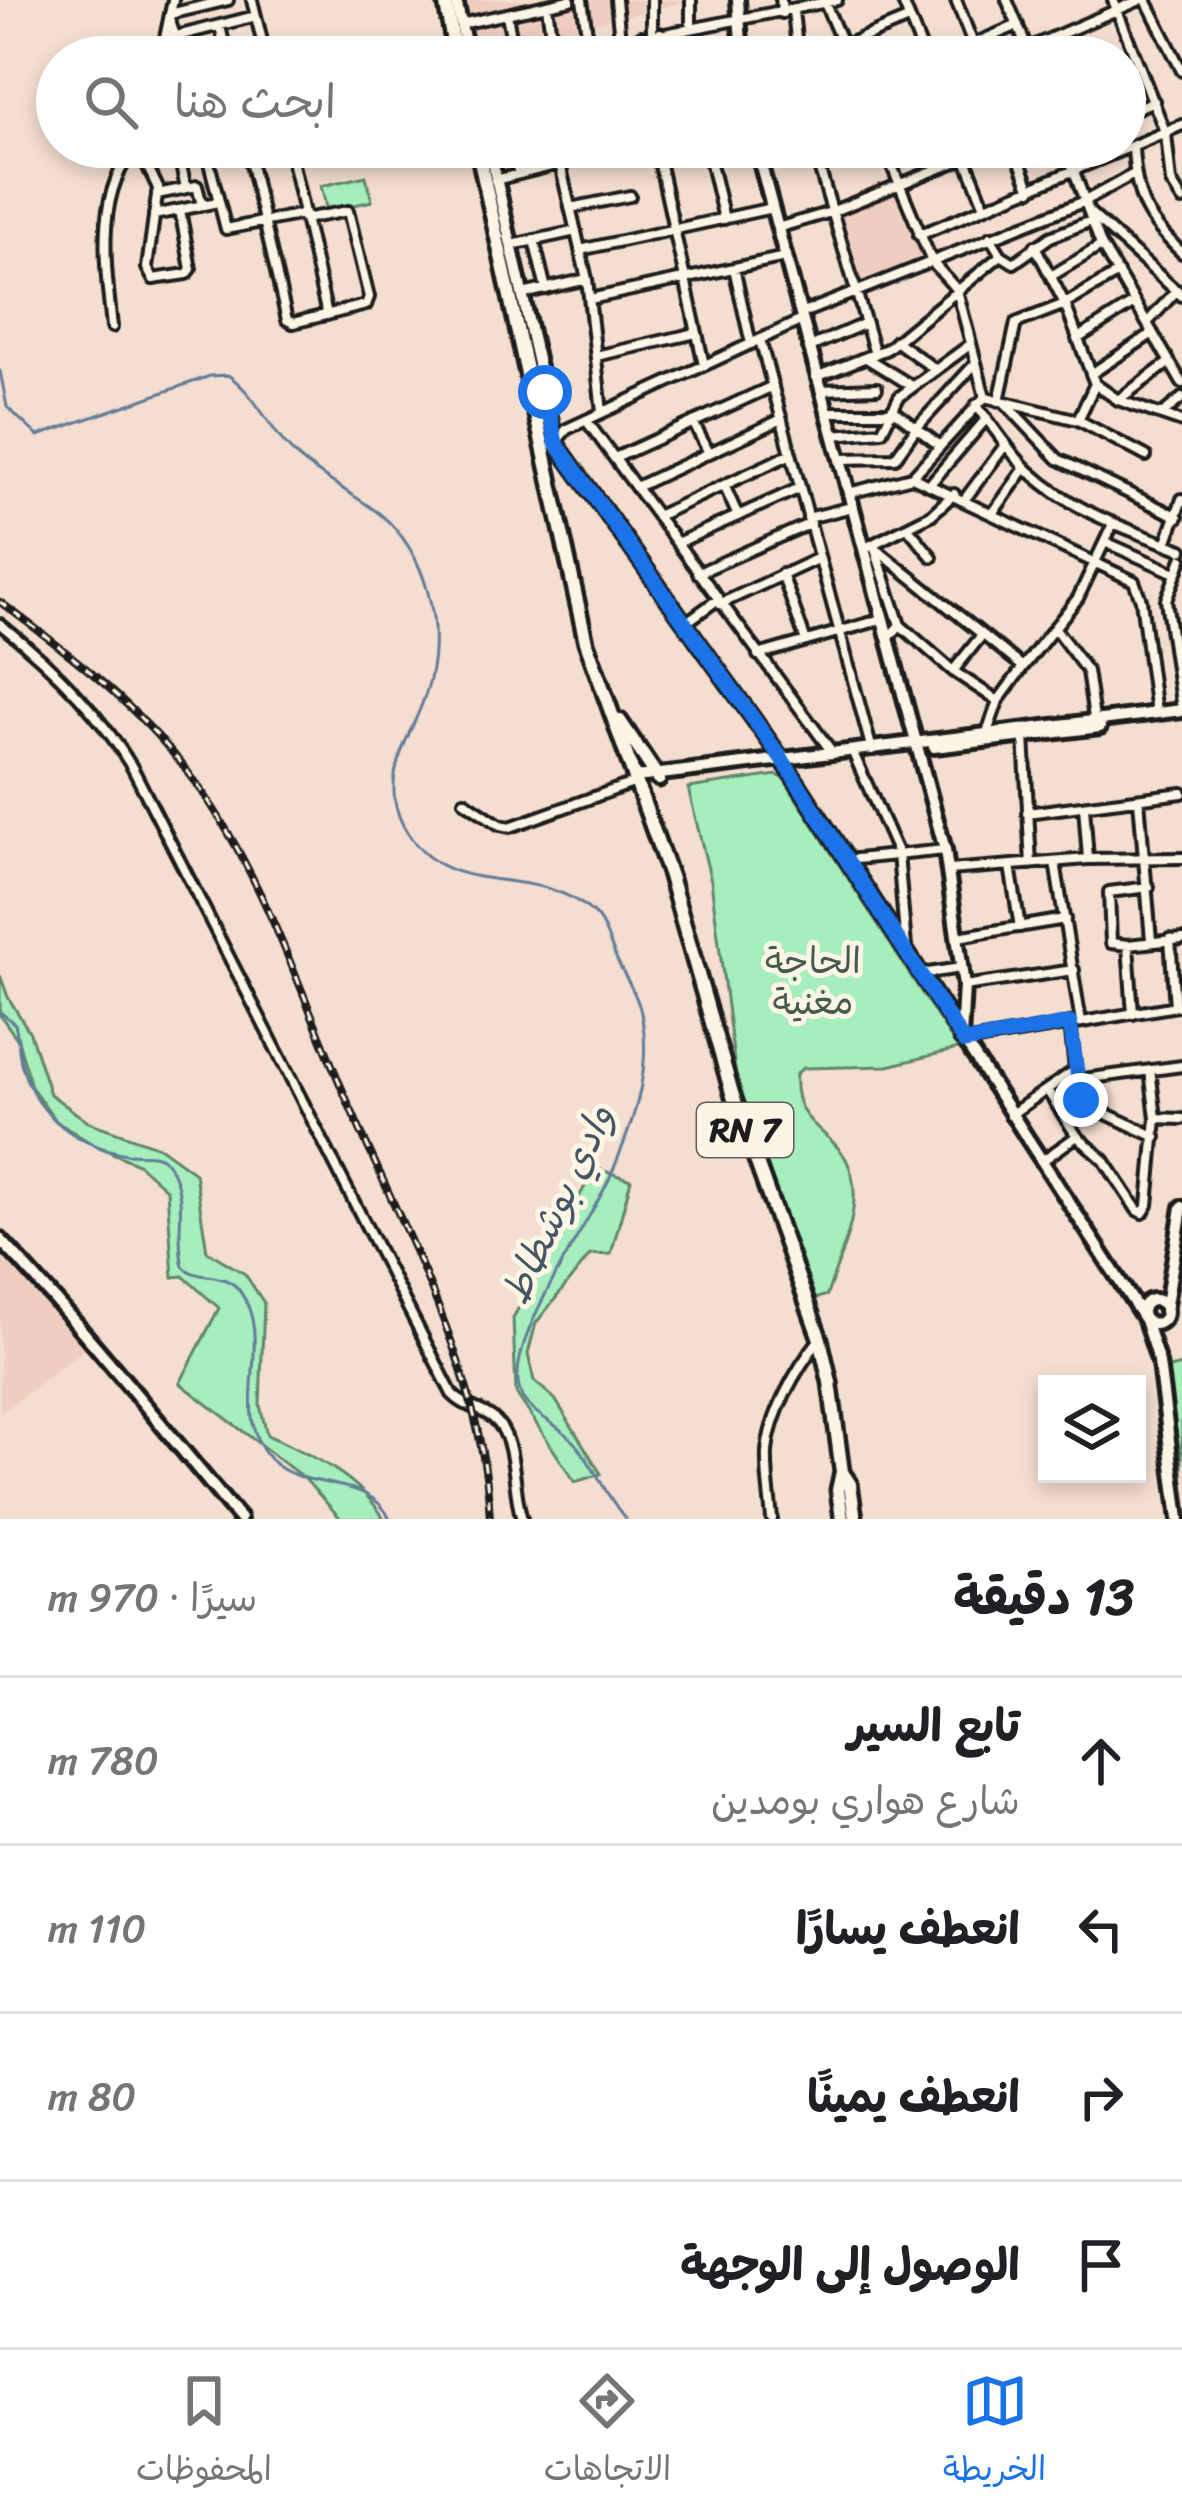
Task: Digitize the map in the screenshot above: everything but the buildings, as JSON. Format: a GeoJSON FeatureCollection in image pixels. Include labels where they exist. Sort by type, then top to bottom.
{"type":"FeatureCollection","features":[{"type":"Feature","properties":{"kind":"main road"},"geometry":{"type":"LineString","coordinates":[[445,0],[453,36]]}},
{"type":"Feature","properties":{"kind":"main road","name":"RN 7"},"geometry":{"type":"LineString","coordinates":[[485,168],[586,642],[638,782],[733,1094],[820,1339],[842,1472],[838,1490],[842,1519]]}},
{"type":"Feature","properties":{"kind":"main road"},"geometry":{"type":"LineString","coordinates":[[615,717],[631,733],[657,777]]}},
{"type":"Feature","properties":{"kind":"main road","name":"RN 7"},"geometry":{"type":"LineString","coordinates":[[842,1472],[850,1484],[855,1519]]}},
{"type":"Feature","properties":{"kind":"street"},"geometry":{"type":"LineString","coordinates":[[170,36],[173,0]]}},
{"type":"Feature","properties":{"kind":"street"},"geometry":{"type":"LineString","coordinates":[[170,16],[193,5],[228,0]]}},
{"type":"Feature","properties":{"kind":"street"},"geometry":{"type":"LineString","coordinates":[[252,0],[261,36]]}},
{"type":"Feature","properties":{"kind":"street"},"geometry":{"type":"LineString","coordinates":[[456,0],[460,36]]}},
{"type":"Feature","properties":{"kind":"street"},"geometry":{"type":"LineString","coordinates":[[461,24],[570,0]]}},
{"type":"Feature","properties":{"kind":"street"},"geometry":{"type":"LineString","coordinates":[[582,0],[591,36]]}},
{"type":"Feature","properties":{"kind":"street"},"geometry":{"type":"LineString","coordinates":[[616,0],[620,36]]}},
{"type":"Feature","properties":{"kind":"street"},"geometry":{"type":"LineString","coordinates":[[652,0],[656,34]]}},
{"type":"Feature","properties":{"kind":"street"},"geometry":{"type":"LineString","coordinates":[[691,29],[692,0]]}},
{"type":"Feature","properties":{"kind":"street"},"geometry":{"type":"LineString","coordinates":[[738,0],[740,36]]}},
{"type":"Feature","properties":{"kind":"street"},"geometry":{"type":"LineString","coordinates":[[781,0],[793,36]]}},
{"type":"Feature","properties":{"kind":"street"},"geometry":{"type":"LineString","coordinates":[[645,36],[837,0]]}},
{"type":"Feature","properties":{"kind":"street"},"geometry":{"type":"LineString","coordinates":[[902,0],[916,36]]}},
{"type":"Feature","properties":{"kind":"street"},"geometry":{"type":"LineString","coordinates":[[956,0],[970,36]]}},
{"type":"Feature","properties":{"kind":"street"},"geometry":{"type":"LineString","coordinates":[[1007,0],[1023,36]]}},
{"type":"Feature","properties":{"kind":"street"},"geometry":{"type":"LineString","coordinates":[[1060,36],[1115,5],[1143,0],[1182,71]]}},
{"type":"Feature","properties":{"kind":"street"},"geometry":{"type":"LineString","coordinates":[[824,2],[839,36]]}},
{"type":"Feature","properties":{"kind":"street"},"geometry":{"type":"LineString","coordinates":[[1115,5],[1128,36]]}},
{"type":"Feature","properties":{"kind":"street"},"geometry":{"type":"LineString","coordinates":[[547,6],[549,36]]}},
{"type":"Feature","properties":{"kind":"street"},"geometry":{"type":"LineString","coordinates":[[507,15],[511,36]]}},
{"type":"Feature","properties":{"kind":"street"},"geometry":{"type":"LineString","coordinates":[[178,36],[256,16]]}},
{"type":"Feature","properties":{"kind":"street"},"geometry":{"type":"LineString","coordinates":[[868,36],[908,19]]}},
{"type":"Feature","properties":{"kind":"street"},"geometry":{"type":"LineString","coordinates":[[993,36],[1018,25]]}},
{"type":"Feature","properties":{"kind":"street"},"geometry":{"type":"LineString","coordinates":[[220,26],[222,36]]}},
{"type":"Feature","properties":{"kind":"street"},"geometry":{"type":"LineString","coordinates":[[1146,81],[1166,134],[1171,182],[1182,200]]}},
{"type":"Feature","properties":{"kind":"street"},"geometry":{"type":"LineString","coordinates":[[1146,104],[1154,101]]}},
{"type":"Feature","properties":{"kind":"street"},"geometry":{"type":"LineString","coordinates":[[1146,142],[1182,125]]}},
{"type":"Feature","properties":{"kind":"street"},"geometry":{"type":"LineString","coordinates":[[112,327],[104,257],[120,168]]}},
{"type":"Feature","properties":{"kind":"street"},"geometry":{"type":"LineString","coordinates":[[150,168],[157,194],[147,271],[156,280],[187,274],[190,268],[180,210]]}},
{"type":"Feature","properties":{"kind":"street"},"geometry":{"type":"LineString","coordinates":[[182,168],[186,188]]}},
{"type":"Feature","properties":{"kind":"street"},"geometry":{"type":"LineString","coordinates":[[211,168],[226,229],[264,223],[304,217],[345,210],[369,300],[364,306],[293,323],[287,320],[264,223],[252,168]]}},
{"type":"Feature","properties":{"kind":"street"},"geometry":{"type":"LineString","coordinates":[[294,168],[327,315]]}},
{"type":"Feature","properties":{"kind":"street"},"geometry":{"type":"LineString","coordinates":[[490,168],[512,244],[556,443],[783,762],[1009,1116],[1144,1300],[1144,1319],[1159,1363],[1179,1519]]}},
{"type":"Feature","properties":{"kind":"street"},"geometry":{"type":"LineString","coordinates":[[517,168],[519,175]]}},
{"type":"Feature","properties":{"kind":"street"},"geometry":{"type":"LineString","coordinates":[[490,181],[545,168]]}},
{"type":"Feature","properties":{"kind":"street"},"geometry":{"type":"LineString","coordinates":[[561,168],[587,279],[602,412]]}},
{"type":"Feature","properties":{"kind":"street"},"geometry":{"type":"LineString","coordinates":[[661,168],[704,365]]}},
{"type":"Feature","properties":{"kind":"street"},"geometry":{"type":"LineString","coordinates":[[712,168],[724,219]]}},
{"type":"Feature","properties":{"kind":"street"},"geometry":{"type":"LineString","coordinates":[[762,168],[852,507],[900,625],[998,701]]}},
{"type":"Feature","properties":{"kind":"street"},"geometry":{"type":"LineString","coordinates":[[819,168],[866,323],[871,356],[912,386]]}},
{"type":"Feature","properties":{"kind":"street"},"geometry":{"type":"LineString","coordinates":[[893,168],[932,262],[957,290],[985,397]]}},
{"type":"Feature","properties":{"kind":"street"},"geometry":{"type":"LineString","coordinates":[[777,228],[831,212],[940,168]]}},
{"type":"Feature","properties":{"kind":"street"},"geometry":{"type":"LineString","coordinates":[[969,168],[985,207]]}},
{"type":"Feature","properties":{"kind":"street"},"geometry":{"type":"LineString","coordinates":[[1022,168],[1030,190]]}},
{"type":"Feature","properties":{"kind":"street"},"geometry":{"type":"LineString","coordinates":[[1073,168],[1101,245],[1181,381]]}},
{"type":"Feature","properties":{"kind":"street"},"geometry":{"type":"LineString","coordinates":[[919,235],[1084,168]]}},
{"type":"Feature","properties":{"kind":"street"},"geometry":{"type":"LineString","coordinates":[[1134,168],[1139,200],[1153,225],[1182,253]]}},
{"type":"Feature","properties":{"kind":"street"},"geometry":{"type":"LineString","coordinates":[[990,237],[1001,255],[1014,263],[1134,174]]}},
{"type":"Feature","properties":{"kind":"street"},"geometry":{"type":"LineString","coordinates":[[157,194],[198,187],[202,205]]}},
{"type":"Feature","properties":{"kind":"street"},"geometry":{"type":"LineString","coordinates":[[570,208],[630,196]]}},
{"type":"Feature","properties":{"kind":"street"},"geometry":{"type":"LineString","coordinates":[[154,215],[218,202]]}},
{"type":"Feature","properties":{"kind":"street"},"geometry":{"type":"LineString","coordinates":[[580,250],[772,208]]}},
{"type":"Feature","properties":{"kind":"street"},"geometry":{"type":"LineString","coordinates":[[543,455],[567,429],[801,317],[990,237],[1088,211]]}},
{"type":"Feature","properties":{"kind":"street"},"geometry":{"type":"LineString","coordinates":[[1088,211],[1179,293],[1148,322]]}},
{"type":"Feature","properties":{"kind":"street"},"geometry":{"type":"LineString","coordinates":[[512,244],[576,230]]}},
{"type":"Feature","properties":{"kind":"street"},"geometry":{"type":"LineString","coordinates":[[534,240],[546,289]]}},
{"type":"Feature","properties":{"kind":"street"},"geometry":{"type":"LineString","coordinates":[[1035,245],[1065,304],[1093,379],[1118,400],[1182,422]]}},
{"type":"Feature","properties":{"kind":"street"},"geometry":{"type":"LineString","coordinates":[[1051,276],[1101,245]]}},
{"type":"Feature","properties":{"kind":"street"},"geometry":{"type":"LineString","coordinates":[[818,383],[896,341],[1001,255]]}},
{"type":"Feature","properties":{"kind":"street"},"geometry":{"type":"LineString","coordinates":[[590,299],[785,256]]}},
{"type":"Feature","properties":{"kind":"street"},"geometry":{"type":"LineString","coordinates":[[734,268],[773,386],[872,750]]}},
{"type":"Feature","properties":{"kind":"street"},"geometry":{"type":"LineString","coordinates":[[1002,402],[1016,323],[1065,304],[1118,274]]}},
{"type":"Feature","properties":{"kind":"street"},"geometry":{"type":"LineString","coordinates":[[523,295],[587,279]]}},
{"type":"Feature","properties":{"kind":"street"},"geometry":{"type":"LineString","coordinates":[[1077,339],[1134,303]]}},
{"type":"Feature","properties":{"kind":"street"},"geometry":{"type":"LineString","coordinates":[[809,347],[866,323]]}},
{"type":"Feature","properties":{"kind":"street"},"geometry":{"type":"LineString","coordinates":[[596,356],[696,333]]}},
{"type":"Feature","properties":{"kind":"street"},"geometry":{"type":"LineString","coordinates":[[1078,420],[1093,379],[1153,333]]}},
{"type":"Feature","properties":{"kind":"street"},"geometry":{"type":"LineString","coordinates":[[896,341],[935,370]]}},
{"type":"Feature","properties":{"kind":"street"},"geometry":{"type":"LineString","coordinates":[[832,436],[882,431],[891,410],[912,386],[971,344]]}},
{"type":"Feature","properties":{"kind":"street"},"geometry":{"type":"LineString","coordinates":[[839,459],[895,458],[975,364]]}},
{"type":"Feature","properties":{"kind":"street"},"geometry":{"type":"LineString","coordinates":[[1118,400],[1167,364]]}},
{"type":"Feature","properties":{"kind":"street"},"geometry":{"type":"LineString","coordinates":[[818,383],[877,388]]}},
{"type":"Feature","properties":{"kind":"street"},"geometry":{"type":"LineString","coordinates":[[616,458],[773,386]]}},
{"type":"Feature","properties":{"kind":"street"},"geometry":{"type":"LineString","coordinates":[[985,397],[1078,420],[1146,456]]}},
{"type":"Feature","properties":{"kind":"street"},"geometry":{"type":"LineString","coordinates":[[848,493],[912,477],[985,397]]}},
{"type":"Feature","properties":{"kind":"street"},"geometry":{"type":"LineString","coordinates":[[1161,415],[1182,398]]}},
{"type":"Feature","properties":{"kind":"street"},"geometry":{"type":"LineString","coordinates":[[1002,402],[1058,459],[1178,517]]}},
{"type":"Feature","properties":{"kind":"street"},"geometry":{"type":"LineString","coordinates":[[976,405],[1025,468],[1068,501],[1182,554],[1166,599],[1178,658],[1182,712]]}},
{"type":"Feature","properties":{"kind":"street"},"geometry":{"type":"LineString","coordinates":[[826,412],[891,410],[940,446]]}},
{"type":"Feature","properties":{"kind":"street"},"geometry":{"type":"LineString","coordinates":[[930,484],[987,418]]}},
{"type":"Feature","properties":{"kind":"street"},"geometry":{"type":"LineString","coordinates":[[636,487],[782,419]]}},
{"type":"Feature","properties":{"kind":"street"},"geometry":{"type":"LineString","coordinates":[[586,420],[832,752]]}},
{"type":"Feature","properties":{"kind":"street"},"geometry":{"type":"LineString","coordinates":[[693,422],[709,453]]}},
{"type":"Feature","properties":{"kind":"street"},"geometry":{"type":"LineString","coordinates":[[551,425],[567,429]]}},
{"type":"Feature","properties":{"kind":"street"},"geometry":{"type":"LineString","coordinates":[[965,499],[1006,444]]}},
{"type":"Feature","properties":{"kind":"street"},"geometry":{"type":"LineString","coordinates":[[656,516],[790,454]]}},
{"type":"Feature","properties":{"kind":"street"},"geometry":{"type":"LineString","coordinates":[[993,513],[1025,468]]}},
{"type":"Feature","properties":{"kind":"street"},"geometry":{"type":"LineString","coordinates":[[912,477],[1134,581]]}},
{"type":"Feature","properties":{"kind":"street"},"geometry":{"type":"LineString","coordinates":[[724,485],[738,516]]}},
{"type":"Feature","properties":{"kind":"street"},"geometry":{"type":"LineString","coordinates":[[677,543],[800,488]]}},
{"type":"Feature","properties":{"kind":"street"},"geometry":{"type":"LineString","coordinates":[[870,548],[931,515],[954,494]]}},
{"type":"Feature","properties":{"kind":"street"},"geometry":{"type":"LineString","coordinates":[[1166,544],[1182,500]]}},
{"type":"Feature","properties":{"kind":"street"},"geometry":{"type":"LineString","coordinates":[[698,573],[809,521],[852,507]]}},
{"type":"Feature","properties":{"kind":"street"},"geometry":{"type":"LineString","coordinates":[[988,736],[998,701],[1078,598],[1113,524]]}},
{"type":"Feature","properties":{"kind":"street"},"geometry":{"type":"LineString","coordinates":[[908,528],[932,556]]}},
{"type":"Feature","properties":{"kind":"street"},"geometry":{"type":"LineString","coordinates":[[1105,542],[1176,573]]}},
{"type":"Feature","properties":{"kind":"street"},"geometry":{"type":"LineString","coordinates":[[870,548],[883,620],[949,870],[964,986],[962,1040]]}},
{"type":"Feature","properties":{"kind":"street"},"geometry":{"type":"LineString","coordinates":[[870,548],[1023,667]]}},
{"type":"Feature","properties":{"kind":"street"},"geometry":{"type":"LineString","coordinates":[[683,625],[719,602],[819,558]]}},
{"type":"Feature","properties":{"kind":"street"},"geometry":{"type":"LineString","coordinates":[[1142,561],[1134,581],[1141,600],[1156,713]]}},
{"type":"Feature","properties":{"kind":"street"},"geometry":{"type":"LineString","coordinates":[[782,574],[806,641]]}},
{"type":"Feature","properties":{"kind":"street"},"geometry":{"type":"LineString","coordinates":[[1166,599],[1182,597]]}},
{"type":"Feature","properties":{"kind":"street"},"geometry":{"type":"LineString","coordinates":[[758,655],[883,620]]}},
{"type":"Feature","properties":{"kind":"street"},"geometry":{"type":"LineString","coordinates":[[0,624],[80,700],[134,769],[452,1394],[490,1415],[502,1430],[522,1519]]}},
{"type":"Feature","properties":{"kind":"street"},"geometry":{"type":"LineString","coordinates":[[888,638],[900,625]]}},
{"type":"Feature","properties":{"kind":"street"},"geometry":{"type":"LineString","coordinates":[[1056,630],[1087,671],[1095,724]]}},
{"type":"Feature","properties":{"kind":"street"},"geometry":{"type":"LineString","coordinates":[[953,670],[982,635]]}},
{"type":"Feature","properties":{"kind":"street"},"geometry":{"type":"LineString","coordinates":[[783,762],[832,752],[1182,712]]}},
{"type":"Feature","properties":{"kind":"street"},"geometry":{"type":"LineString","coordinates":[[988,736],[1024,736],[1182,712]]}},
{"type":"Feature","properties":{"kind":"street"},"geometry":{"type":"LineString","coordinates":[[1024,736],[1031,864]]}},
{"type":"Feature","properties":{"kind":"street"},"geometry":{"type":"LineString","coordinates":[[464,801],[500,825],[517,826],[657,777],[872,750]]}},
{"type":"Feature","properties":{"kind":"street"},"geometry":{"type":"LineString","coordinates":[[854,755],[898,854],[907,954]]}},
{"type":"Feature","properties":{"kind":"street"},"geometry":{"type":"LineString","coordinates":[[1027,813],[1182,793]]}},
{"type":"Feature","properties":{"kind":"street"},"geometry":{"type":"LineString","coordinates":[[1139,800],[1151,940]]}},
{"type":"Feature","properties":{"kind":"street"},"geometry":{"type":"LineString","coordinates":[[1084,806],[1088,859]]}},
{"type":"Feature","properties":{"kind":"street"},"geometry":{"type":"LineString","coordinates":[[848,860],[945,850]]}},
{"type":"Feature","properties":{"kind":"street"},"geometry":{"type":"LineString","coordinates":[[949,870],[1088,859],[1182,858]]}},
{"type":"Feature","properties":{"kind":"street"},"geometry":{"type":"LineString","coordinates":[[1055,862],[1082,1022]]}},
{"type":"Feature","properties":{"kind":"street"},"geometry":{"type":"LineString","coordinates":[[1010,866],[1020,927]]}},
{"type":"Feature","properties":{"kind":"street"},"geometry":{"type":"LineString","coordinates":[[1148,887],[1112,891],[1107,897],[1111,943],[1182,939]]}},
{"type":"Feature","properties":{"kind":"street"},"geometry":{"type":"LineString","coordinates":[[958,937],[1065,920]]}},
{"type":"Feature","properties":{"kind":"street"},"geometry":{"type":"LineString","coordinates":[[962,1040],[1179,1006],[1170,939]]}},
{"type":"Feature","properties":{"kind":"street"},"geometry":{"type":"LineString","coordinates":[[1128,945],[1133,1014]]}},
{"type":"Feature","properties":{"kind":"street"},"geometry":{"type":"LineString","coordinates":[[920,974],[962,968]]}},
{"type":"Feature","properties":{"kind":"street"},"geometry":{"type":"LineString","coordinates":[[964,986],[1074,970]]}},
{"type":"Feature","properties":{"kind":"street"},"geometry":{"type":"LineString","coordinates":[[1069,1123],[1081,1100],[1070,1023]]}},
{"type":"Feature","properties":{"kind":"street"},"geometry":{"type":"LineString","coordinates":[[1009,1116],[1075,1075],[1182,1066]]}},
{"type":"Feature","properties":{"kind":"street"},"geometry":{"type":"LineString","coordinates":[[1047,1090],[1077,1136],[1104,1160],[1143,1213],[1156,1137],[1150,1070]]}},
{"type":"Feature","properties":{"kind":"street"},"geometry":{"type":"LineString","coordinates":[[1081,1100],[1156,1137]]}},
{"type":"Feature","properties":{"kind":"street"},"geometry":{"type":"LineString","coordinates":[[1156,1118],[1182,1119]]}},
{"type":"Feature","properties":{"kind":"street"},"geometry":{"type":"LineString","coordinates":[[1041,1162],[1077,1136]]}},
{"type":"Feature","properties":{"kind":"street"},"geometry":{"type":"LineString","coordinates":[[1159,1363],[1180,1254],[1182,1207]]}},
{"type":"Feature","properties":{"kind":"street"},"geometry":{"type":"LineString","coordinates":[[0,1239],[88,1334],[240,1519]]}},
{"type":"Feature","properties":{"kind":"street"},"geometry":{"type":"LineString","coordinates":[[1144,1300],[1172,1286]]}},
{"type":"Feature","properties":{"kind":"street"},"geometry":{"type":"LineString","coordinates":[[1144,1300],[1162,1304],[1165,1315]]}},
{"type":"Feature","properties":{"kind":"street"},"geometry":{"type":"LineString","coordinates":[[1144,1319],[1155,1324],[1165,1315],[1182,1311]]}},
{"type":"Feature","properties":{"kind":"street"},"geometry":{"type":"LineString","coordinates":[[772,1519],[770,1436],[794,1381],[820,1339]]}},
{"type":"Feature","properties":{"kind":"shaded area"},"geometry":{"type":"Polygon","coordinates":[[[446,0],[692,0],[544,36],[453,36],[446,0]]]}},
{"type":"Feature","properties":{"kind":"shaded area"},"geometry":{"type":"Polygon","coordinates":[[[898,192],[925,263],[858,292],[836,217],[898,192]]]}},
{"type":"Feature","properties":{"kind":"shaded area"},"geometry":{"type":"Polygon","coordinates":[[[0,1246],[91,1344],[0,1414],[0,1246]]]}},
{"type":"Feature","properties":{"kind":"green space"},"geometry":{"type":"Polygon","coordinates":[[[366,176],[372,201],[327,211],[321,186],[366,176]]]}},
{"type":"Feature","properties":{"kind":"green space","name":"الحاجة مغنية"},"geometry":{"type":"Polygon","coordinates":[[[777,775],[958,1049],[888,1066],[803,1068],[796,1074],[800,1105],[846,1159],[854,1192],[850,1227],[827,1295],[815,1299],[736,1077],[711,881],[688,788],[777,775]]]}},
{"type":"Feature","properties":{"kind":"green space"},"geometry":{"type":"Polygon","coordinates":[[[0,975],[30,1033],[50,1094],[88,1122],[159,1147],[195,1173],[207,1251],[245,1274],[264,1303],[260,1405],[267,1435],[348,1479],[384,1519],[341,1519],[305,1479],[180,1383],[219,1308],[183,1276],[173,1277],[167,1190],[138,1164],[57,1122],[31,1087],[18,1040],[0,1015],[0,975]]]}},
{"type":"Feature","properties":{"kind":"green space"},"geometry":{"type":"Polygon","coordinates":[[[595,1168],[631,1180],[611,1254],[590,1255],[536,1323],[528,1354],[534,1381],[555,1399],[601,1474],[575,1482],[516,1393],[513,1318],[595,1168]]]}},
{"type":"Feature","properties":{"kind":"green space"},"geometry":{"type":"Polygon","coordinates":[[[1182,1365],[1182,1489],[1165,1369],[1182,1365]]]}},
{"type":"Feature","properties":{"kind":"waterway","name":"وادي بوشطاط"},"geometry":{"type":"LineString","coordinates":[[0,371],[7,407],[38,436],[210,376],[228,375],[298,457],[380,514],[409,548],[427,589],[434,635],[425,698],[396,768],[396,805],[403,825],[421,850],[442,865],[466,874],[544,887],[592,912],[604,928],[640,1010],[644,1058],[633,1118],[611,1175],[534,1318],[518,1375],[526,1402],[577,1446],[626,1519]]}},
{"type":"Feature","properties":{"kind":"waterway"},"geometry":{"type":"LineString","coordinates":[[0,1012],[15,1024],[23,1070],[50,1116],[93,1144],[156,1156],[169,1166],[179,1190],[183,1266],[233,1284],[249,1310],[254,1331],[252,1420],[270,1459],[300,1477],[367,1495],[390,1519]]}},
{"type":"Feature","properties":{"kind":"tunnel"},"geometry":{"type":"LineString","coordinates":[[842,1475],[848,1519]]}},
{"type":"Feature","properties":{"kind":"railway"},"geometry":{"type":"LineString","coordinates":[[0,602],[79,662],[151,729],[194,780],[240,853],[436,1300],[473,1409],[490,1519]]}},
{"type":"Feature","properties":{"kind":"route"},"geometry":{"type":"LineString","coordinates":[[545,392],[556,443],[782,759],[964,1042],[1070,1023],[1081,1100]]}}]}
